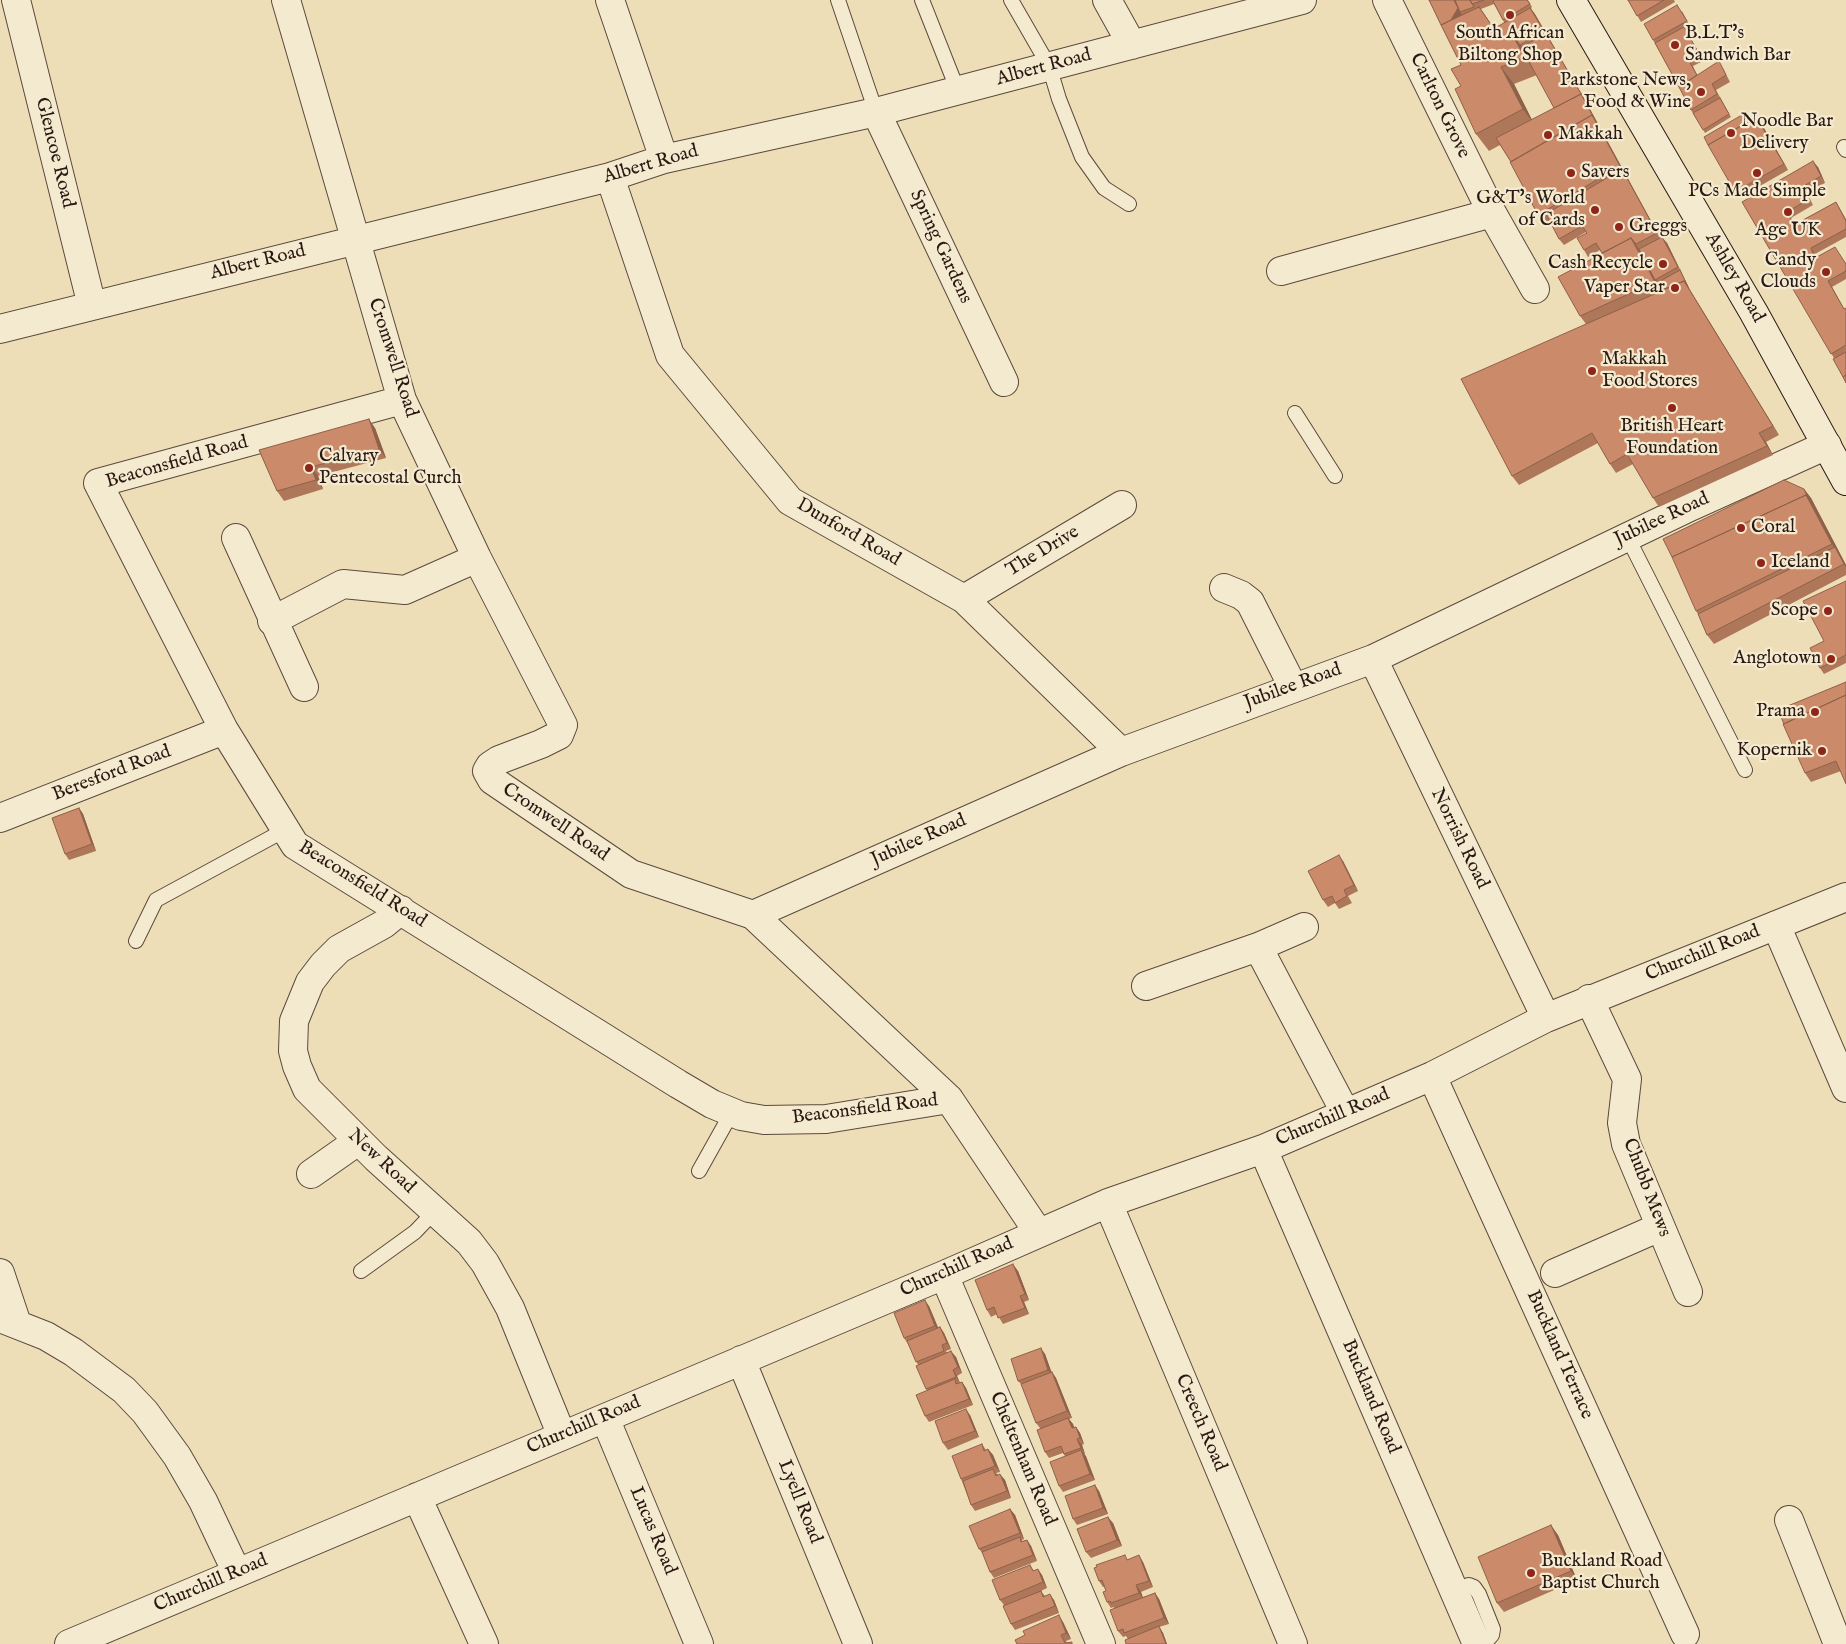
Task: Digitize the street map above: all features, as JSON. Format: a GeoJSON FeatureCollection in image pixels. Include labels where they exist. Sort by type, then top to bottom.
{"type":"FeatureCollection","features":[{"type":"Feature","properties":{"kind":"street","name":"Glencoe Road"},"geometry":{"type":"LineString","coordinates":[[16,0],[92,306]]}},
{"type":"Feature","properties":{"kind":"street"},"geometry":{"type":"LineString","coordinates":[[286,0],[355,239]]}},
{"type":"Feature","properties":{"kind":"street"},"geometry":{"type":"LineString","coordinates":[[610,0],[664,159]]}},
{"type":"Feature","properties":{"kind":"street"},"geometry":{"type":"LineString","coordinates":[[1107,0],[1132,45]]}},
{"type":"Feature","properties":{"kind":"street","name":"Carlton Grove"},"geometry":{"type":"LineString","coordinates":[[1387,0],[1492,213],[1535,289]]}},
{"type":"Feature","properties":{"kind":"street","name":"Ashley Road"},"geometry":{"type":"LineString","coordinates":[[1571,0],[1717,248],[1846,481]]}},
{"type":"Feature","properties":{"kind":"street","name":"Albert Road"},"geometry":{"type":"LineString","coordinates":[[0,329],[610,177],[664,159],[876,112],[1132,45],[1284,2]]}},
{"type":"Feature","properties":{"kind":"street","name":"Spring Gardens"},"geometry":{"type":"LineString","coordinates":[[876,112],[1004,382]]}},
{"type":"Feature","properties":{"kind":"street","name":"Dunford Road"},"geometry":{"type":"LineString","coordinates":[[610,177],[670,355],[790,502],[964,599],[1121,752]]}},
{"type":"Feature","properties":{"kind":"street"},"geometry":{"type":"LineString","coordinates":[[1281,271],[1492,213]]}},
{"type":"Feature","properties":{"kind":"street","name":"Cromwell Road"},"geometry":{"type":"LineString","coordinates":[[355,239],[402,400],[477,558],[564,725],[559,734],[541,744],[499,760],[490,766],[487,771],[492,780],[631,874],[754,915],[950,1099],[1038,1232]]}},
{"type":"Feature","properties":{"kind":"street","name":"Beaconsfield Road"},"geometry":{"type":"LineString","coordinates":[[402,400],[98,483],[224,730],[295,845],[678,1084],[712,1104],[732,1112],[764,1120],[826,1118],[950,1099]]}},
{"type":"Feature","properties":{"kind":"street","name":"Jubilee Road"},"geometry":{"type":"LineString","coordinates":[[754,915],[1121,752],[1373,659],[1628,536],[1827,445]]}},
{"type":"Feature","properties":{"kind":"street","name":"The Drive"},"geometry":{"type":"LineString","coordinates":[[964,599],[1122,505]]}},
{"type":"Feature","properties":{"kind":"street"},"geometry":{"type":"LineString","coordinates":[[236,538],[272,621],[304,687]]}},
{"type":"Feature","properties":{"kind":"street"},"geometry":{"type":"LineString","coordinates":[[272,621],[343,584],[405,590],[477,558]]}},
{"type":"Feature","properties":{"kind":"street"},"geometry":{"type":"LineString","coordinates":[[1224,588],[1242,595],[1250,602],[1293,687]]}},
{"type":"Feature","properties":{"kind":"street","name":"Norrish Road"},"geometry":{"type":"LineString","coordinates":[[1373,659],[1546,1018]]}},
{"type":"Feature","properties":{"kind":"street","name":"Beresford Road"},"geometry":{"type":"LineString","coordinates":[[0,818],[224,730]]}},
{"type":"Feature","properties":{"kind":"street","name":"Churchill Road"},"geometry":{"type":"LineString","coordinates":[[69,1644],[119,1634],[237,1573],[944,1275],[1038,1232],[1108,1203],[1263,1149],[1432,1076],[1546,1018],[1589,999],[1846,897]]}},
{"type":"Feature","properties":{"kind":"street","name":"New Road"},"geometry":{"type":"LineString","coordinates":[[401,910],[384,924],[351,940],[332,955],[310,982],[294,1021],[293,1051],[296,1066],[307,1089],[358,1141],[469,1242],[485,1263],[510,1308],[562,1436]]}},
{"type":"Feature","properties":{"kind":"street"},"geometry":{"type":"LineString","coordinates":[[1776,925],[1846,1088]]}},
{"type":"Feature","properties":{"kind":"street"},"geometry":{"type":"LineString","coordinates":[[1146,986],[1258,947],[1304,927]]}},
{"type":"Feature","properties":{"kind":"street"},"geometry":{"type":"LineString","coordinates":[[1258,947],[1345,1112]]}},
{"type":"Feature","properties":{"kind":"street","name":"Chubb Mews"},"geometry":{"type":"LineString","coordinates":[[1589,999],[1627,1079],[1622,1122],[1626,1144],[1688,1292]]}},
{"type":"Feature","properties":{"kind":"street","name":"Buckland Terrace"},"geometry":{"type":"LineString","coordinates":[[1432,1076],[1686,1634]]}},
{"type":"Feature","properties":{"kind":"street"},"geometry":{"type":"LineString","coordinates":[[311,1174],[358,1141]]}},
{"type":"Feature","properties":{"kind":"street","name":"Buckland Road"},"geometry":{"type":"LineString","coordinates":[[1263,1149],[1477,1644]]}},
{"type":"Feature","properties":{"kind":"street","name":"Creech Road"},"geometry":{"type":"LineString","coordinates":[[1108,1203],[1293,1644]]}},
{"type":"Feature","properties":{"kind":"street"},"geometry":{"type":"LineString","coordinates":[[1555,1273],[1660,1227]]}},
{"type":"Feature","properties":{"kind":"street"},"geometry":{"type":"LineString","coordinates":[[0,1273],[9,1321],[46,1336],[93,1365],[124,1390],[145,1412],[177,1456],[203,1501],[237,1573]]}},
{"type":"Feature","properties":{"kind":"street","name":"Cheltenham Road"},"geometry":{"type":"LineString","coordinates":[[944,1275],[1101,1644]]}},
{"type":"Feature","properties":{"kind":"street","name":"Lyell Road"},"geometry":{"type":"LineString","coordinates":[[741,1360],[858,1644]]}},
{"type":"Feature","properties":{"kind":"street","name":"Lucas Road"},"geometry":{"type":"LineString","coordinates":[[605,1418],[699,1644]]}},
{"type":"Feature","properties":{"kind":"street"},"geometry":{"type":"LineString","coordinates":[[417,1497],[484,1644]]}},
{"type":"Feature","properties":{"kind":"street"},"geometry":{"type":"LineString","coordinates":[[1788,1534],[1838,1644]]}},
{"type":"Feature","properties":{"kind":"lane"},"geometry":{"type":"LineString","coordinates":[[838,0],[876,112]]}},
{"type":"Feature","properties":{"kind":"lane"},"geometry":{"type":"LineString","coordinates":[[922,0],[958,90]]}},
{"type":"Feature","properties":{"kind":"lane"},"geometry":{"type":"LineString","coordinates":[[1011,0],[1049,66],[1059,99],[1082,156],[1104,188],[1129,204]]}},
{"type":"Feature","properties":{"kind":"lane"},"geometry":{"type":"LineString","coordinates":[[1295,413],[1335,476]]}},
{"type":"Feature","properties":{"kind":"lane"},"geometry":{"type":"LineString","coordinates":[[1628,536],[1745,770]]}},
{"type":"Feature","properties":{"kind":"lane"},"geometry":{"type":"LineString","coordinates":[[136,941],[156,900],[285,830]]}},
{"type":"Feature","properties":{"kind":"lane"},"geometry":{"type":"LineString","coordinates":[[699,1170],[732,1112]]}},
{"type":"Feature","properties":{"kind":"lane"},"geometry":{"type":"LineString","coordinates":[[361,1272],[415,1232],[434,1211]]}},
{"type":"Feature","properties":{"kind":"lane"},"geometry":{"type":"LineString","coordinates":[[1454,1590],[1469,1585],[1474,1587],[1478,1594],[1493,1629],[1492,1635],[1484,1644]]}},
{"type":"Feature","properties":{"kind":"building"},"geometry":{"type":"Polygon","coordinates":[[[1429,0],[1454,0],[1458,8],[1451,20],[1441,25],[1429,0]]]}},
{"type":"Feature","properties":{"kind":"building"},"geometry":{"type":"Polygon","coordinates":[[[1455,0],[1470,0],[1474,7],[1460,12],[1455,0]]]}},
{"type":"Feature","properties":{"kind":"building"},"geometry":{"type":"Polygon","coordinates":[[[1470,0],[1484,0],[1472,4],[1470,0]]]}},
{"type":"Feature","properties":{"kind":"building","name":"South African Biltong Shop"},"geometry":{"type":"Polygon","coordinates":[[[1494,0],[1527,0],[1530,4],[1503,20],[1494,0]]]}},
{"type":"Feature","properties":{"kind":"building"},"geometry":{"type":"Polygon","coordinates":[[[1628,0],[1664,0],[1637,16],[1628,0]]]}},
{"type":"Feature","properties":{"kind":"building"},"geometry":{"type":"Polygon","coordinates":[[[1677,5],[1687,21],[1653,40],[1644,24],[1677,5]]]}},
{"type":"Feature","properties":{"kind":"building"},"geometry":{"type":"Polygon","coordinates":[[[1479,7],[1501,39],[1511,33],[1525,57],[1501,67],[1523,109],[1476,134],[1455,89],[1461,86],[1451,69],[1461,65],[1441,25],[1479,7]]]}},
{"type":"Feature","properties":{"kind":"building"},"geometry":{"type":"Polygon","coordinates":[[[1530,8],[1544,31],[1520,45],[1511,33],[1502,39],[1495,28],[1530,8]]]}},
{"type":"Feature","properties":{"kind":"building"},"geometry":{"type":"Polygon","coordinates":[[[1684,27],[1701,57],[1690,63],[1697,75],[1679,87],[1655,43],[1684,27]]]}},
{"type":"Feature","properties":{"kind":"building"},"geometry":{"type":"Polygon","coordinates":[[[1546,34],[1583,97],[1581,94],[1554,108],[1521,47],[1546,34]]]}},
{"type":"Feature","properties":{"kind":"building","name":"Parkstone News, Food & Wine"},"geometry":{"type":"Polygon","coordinates":[[[1719,61],[1726,75],[1712,84],[1717,94],[1691,110],[1679,87],[1719,61]]]}},
{"type":"Feature","properties":{"kind":"building","name":"Makkah"},"geometry":{"type":"Polygon","coordinates":[[[1581,94],[1594,118],[1592,115],[1511,162],[1496,138],[1581,94]]]}},
{"type":"Feature","properties":{"kind":"building"},"geometry":{"type":"Polygon","coordinates":[[[1720,98],[1729,114],[1703,130],[1693,113],[1720,98]]]}},
{"type":"Feature","properties":{"kind":"building"},"geometry":{"type":"Polygon","coordinates":[[[1747,112],[1752,120],[1708,145],[1704,137],[1747,112]]]}},
{"type":"Feature","properties":{"kind":"building","name":"Savers"},"geometry":{"type":"Polygon","coordinates":[[[1592,115],[1620,166],[1538,215],[1510,162],[1592,115]]]}},
{"type":"Feature","properties":{"kind":"building"},"geometry":{"type":"Polygon","coordinates":[[[1756,117],[1784,164],[1735,192],[1708,145],[1756,117]]]}},
{"type":"Feature","properties":{"kind":"building"},"geometry":{"type":"Polygon","coordinates":[[[1813,161],[1821,176],[1802,187],[1809,199],[1787,212],[1794,225],[1836,202],[1846,221],[1846,229],[1811,248],[1815,258],[1835,247],[1846,264],[1846,271],[1828,281],[1844,309],[1846,308],[1846,345],[1831,354],[1742,202],[1813,161]]]}},
{"type":"Feature","properties":{"kind":"building"},"geometry":{"type":"Polygon","coordinates":[[[1622,169],[1657,233],[1636,244],[1631,238],[1602,253],[1596,243],[1584,250],[1577,238],[1587,233],[1582,226],[1559,239],[1546,214],[1622,169]]]}},
{"type":"Feature","properties":{"kind":"building","name":"Cash Recycle"},"geometry":{"type":"Polygon","coordinates":[[[1662,237],[1678,267],[1655,280],[1639,249],[1662,237]]]}},
{"type":"Feature","properties":{"kind":"building"},"geometry":{"type":"Polygon","coordinates":[[[1631,238],[1655,282],[1580,316],[1558,277],[1631,238]]]}},
{"type":"Feature","properties":{"kind":"building"},"geometry":{"type":"Polygon","coordinates":[[[1680,270],[1688,287],[1684,281],[1662,290],[1657,283],[1680,270]]]}},
{"type":"Feature","properties":{"kind":"building"},"geometry":{"type":"Polygon","coordinates":[[[1684,281],[1773,426],[1759,433],[1767,446],[1653,498],[1627,454],[1610,464],[1592,433],[1512,476],[1461,379],[1684,281]]]}},
{"type":"Feature","properties":{"kind":"building"},"geometry":{"type":"Polygon","coordinates":[[[1846,352],[1846,375],[1843,377],[1833,359],[1846,352]]]}},
{"type":"Feature","properties":{"kind":"building","name":"Calvary Pentecostal Curch"},"geometry":{"type":"Polygon","coordinates":[[[369,419],[379,449],[311,467],[316,480],[277,491],[259,450],[369,419]]]}},
{"type":"Feature","properties":{"kind":"building"},"geometry":{"type":"Polygon","coordinates":[[[1784,480],[1804,489],[1808,498],[1806,495],[1672,557],[1663,539],[1784,480]]]}},
{"type":"Feature","properties":{"kind":"building","name":"Iceland"},"geometry":{"type":"Polygon","coordinates":[[[1806,495],[1832,544],[1696,611],[1672,557],[1806,495]]]}},
{"type":"Feature","properties":{"kind":"building"},"geometry":{"type":"Polygon","coordinates":[[[1835,547],[1844,564],[1707,635],[1698,614],[1835,547]]]}},
{"type":"Feature","properties":{"kind":"building"},"geometry":{"type":"Polygon","coordinates":[[[1846,581],[1846,655],[1820,668],[1810,648],[1824,641],[1803,601],[1846,581]]]}},
{"type":"Feature","properties":{"kind":"building"},"geometry":{"type":"Polygon","coordinates":[[[1846,682],[1846,695],[1784,724],[1778,710],[1846,682]]]}},
{"type":"Feature","properties":{"kind":"building","name":"Kopernik"},"geometry":{"type":"Polygon","coordinates":[[[1846,695],[1846,784],[1836,761],[1805,773],[1783,724],[1846,695]]]}},
{"type":"Feature","properties":{"kind":"building"},"geometry":{"type":"Polygon","coordinates":[[[79,808],[92,844],[65,854],[52,818],[79,808]]]}},
{"type":"Feature","properties":{"kind":"building"},"geometry":{"type":"Polygon","coordinates":[[[1339,855],[1354,885],[1344,890],[1347,896],[1335,903],[1332,896],[1323,900],[1308,871],[1339,855]]]}},
{"type":"Feature","properties":{"kind":"building"},"geometry":{"type":"Polygon","coordinates":[[[1013,1264],[1025,1294],[1020,1296],[1025,1308],[998,1318],[994,1307],[987,1310],[975,1280],[1013,1264]]]}},
{"type":"Feature","properties":{"kind":"building"},"geometry":{"type":"Polygon","coordinates":[[[925,1300],[935,1326],[904,1338],[894,1313],[925,1300]]]}},
{"type":"Feature","properties":{"kind":"building"},"geometry":{"type":"Polygon","coordinates":[[[940,1327],[947,1343],[942,1345],[944,1351],[916,1362],[907,1341],[940,1327]]]}},
{"type":"Feature","properties":{"kind":"building"},"geometry":{"type":"Polygon","coordinates":[[[1041,1348],[1048,1370],[1018,1381],[1011,1359],[1041,1348]]]}},
{"type":"Feature","properties":{"kind":"building"},"geometry":{"type":"Polygon","coordinates":[[[951,1351],[958,1367],[953,1370],[956,1377],[926,1389],[916,1366],[951,1351]]]}},
{"type":"Feature","properties":{"kind":"building"},"geometry":{"type":"Polygon","coordinates":[[[1052,1372],[1067,1411],[1036,1423],[1021,1384],[1052,1372]]]}},
{"type":"Feature","properties":{"kind":"building"},"geometry":{"type":"Polygon","coordinates":[[[955,1379],[956,1384],[962,1382],[969,1399],[925,1416],[916,1395],[955,1379]]]}},
{"type":"Feature","properties":{"kind":"building"},"geometry":{"type":"Polygon","coordinates":[[[966,1409],[975,1431],[943,1443],[935,1421],[966,1409]]]}},
{"type":"Feature","properties":{"kind":"building"},"geometry":{"type":"Polygon","coordinates":[[[1068,1418],[1072,1428],[1076,1427],[1080,1438],[1077,1439],[1081,1448],[1064,1454],[1061,1446],[1045,1452],[1037,1430],[1068,1418]]]}},
{"type":"Feature","properties":{"kind":"building"},"geometry":{"type":"Polygon","coordinates":[[[982,1444],[984,1451],[988,1449],[995,1466],[961,1479],[952,1456],[982,1444]]]}},
{"type":"Feature","properties":{"kind":"building"},"geometry":{"type":"Polygon","coordinates":[[[1081,1450],[1090,1474],[1059,1486],[1050,1462],[1081,1450]]]}},
{"type":"Feature","properties":{"kind":"building"},"geometry":{"type":"Polygon","coordinates":[[[993,1469],[996,1476],[1000,1474],[1007,1491],[971,1505],[963,1481],[993,1469]]]}},
{"type":"Feature","properties":{"kind":"building"},"geometry":{"type":"Polygon","coordinates":[[[1095,1485],[1103,1508],[1073,1519],[1065,1496],[1095,1485]]]}},
{"type":"Feature","properties":{"kind":"building"},"geometry":{"type":"Polygon","coordinates":[[[1010,1509],[1020,1533],[979,1549],[969,1526],[1010,1509]]]}},
{"type":"Feature","properties":{"kind":"building"},"geometry":{"type":"Polygon","coordinates":[[[1108,1517],[1117,1540],[1086,1552],[1077,1529],[1108,1517]]]}},
{"type":"Feature","properties":{"kind":"building","name":"Buckland Road Baptist Church"},"geometry":{"type":"Polygon","coordinates":[[[1551,1525],[1571,1571],[1497,1603],[1478,1557],[1551,1525]]]}},
{"type":"Feature","properties":{"kind":"building"},"geometry":{"type":"Polygon","coordinates":[[[1020,1537],[1021,1542],[1027,1540],[1033,1555],[990,1572],[982,1552],[1020,1537]]]}},
{"type":"Feature","properties":{"kind":"building"},"geometry":{"type":"Polygon","coordinates":[[[1125,1555],[1127,1560],[1139,1555],[1149,1581],[1136,1585],[1139,1593],[1111,1603],[1110,1601],[1107,1602],[1103,1592],[1106,1591],[1102,1580],[1099,1581],[1094,1568],[1097,1567],[1096,1565],[1125,1555]]]}},
{"type":"Feature","properties":{"kind":"building"},"geometry":{"type":"Polygon","coordinates":[[[1030,1565],[1033,1571],[1038,1569],[1043,1582],[1000,1600],[992,1580],[1030,1565]]]}},
{"type":"Feature","properties":{"kind":"building"},"geometry":{"type":"Polygon","coordinates":[[[1041,1591],[1043,1597],[1050,1594],[1055,1606],[1011,1624],[1003,1606],[1041,1591]]]}},
{"type":"Feature","properties":{"kind":"building"},"geometry":{"type":"Polygon","coordinates":[[[1155,1593],[1164,1618],[1124,1633],[1123,1629],[1118,1631],[1110,1610],[1155,1593]]]}},
{"type":"Feature","properties":{"kind":"building"},"geometry":{"type":"Polygon","coordinates":[[[1059,1615],[1066,1633],[1061,1635],[1065,1643],[1072,1642],[1072,1644],[1017,1644],[1015,1640],[1025,1635],[1023,1631],[1059,1615]]]}},
{"type":"Feature","properties":{"kind":"building"},"geometry":{"type":"Polygon","coordinates":[[[1159,1626],[1166,1644],[1126,1644],[1125,1640],[1159,1626]]]}},
{"type":"Feature","properties":{"kind":"place","name":"South African Biltong Shop"},"geometry":{"type":"Point","coordinates":[1510,15]}},
{"type":"Feature","properties":{"kind":"place","name":"B.L.T's Sandwich Bar"},"geometry":{"type":"Point","coordinates":[1675,45]}},
{"type":"Feature","properties":{"kind":"place","name":"Parkstone News, Food & Wine"},"geometry":{"type":"Point","coordinates":[1701,92]}},
{"type":"Feature","properties":{"kind":"place","name":"Noodle Bar Delivery"},"geometry":{"type":"Point","coordinates":[1731,133]}},
{"type":"Feature","properties":{"kind":"place","name":"Makkah"},"geometry":{"type":"Point","coordinates":[1548,135]}},
{"type":"Feature","properties":{"kind":"place","name":"Savers"},"geometry":{"type":"Point","coordinates":[1571,173]}},
{"type":"Feature","properties":{"kind":"place","name":"PCs Made Simple"},"geometry":{"type":"Point","coordinates":[1757,173]}},
{"type":"Feature","properties":{"kind":"place","name":"G&T's World of Cards"},"geometry":{"type":"Point","coordinates":[1595,210]}},
{"type":"Feature","properties":{"kind":"place","name":"Age UK"},"geometry":{"type":"Point","coordinates":[1788,212]}},
{"type":"Feature","properties":{"kind":"place","name":"Greggs"},"geometry":{"type":"Point","coordinates":[1619,227]}},
{"type":"Feature","properties":{"kind":"place","name":"Cash Recycle"},"geometry":{"type":"Point","coordinates":[1663,264]}},
{"type":"Feature","properties":{"kind":"place","name":"Candy Clouds"},"geometry":{"type":"Point","coordinates":[1826,272]}},
{"type":"Feature","properties":{"kind":"place","name":"Vaper Star"},"geometry":{"type":"Point","coordinates":[1675,288]}},
{"type":"Feature","properties":{"kind":"place","name":"Makkah Food Stores"},"geometry":{"type":"Point","coordinates":[1592,371]}},
{"type":"Feature","properties":{"kind":"place","name":"British Heart Foundation"},"geometry":{"type":"Point","coordinates":[1672,408]}},
{"type":"Feature","properties":{"kind":"place","name":"Calvary Pentecostal Curch"},"geometry":{"type":"Point","coordinates":[309,468]}},
{"type":"Feature","properties":{"kind":"place","name":"Coral"},"geometry":{"type":"Point","coordinates":[1741,528]}},
{"type":"Feature","properties":{"kind":"place","name":"Iceland"},"geometry":{"type":"Point","coordinates":[1761,563]}},
{"type":"Feature","properties":{"kind":"place","name":"Scope"},"geometry":{"type":"Point","coordinates":[1828,611]}},
{"type":"Feature","properties":{"kind":"place","name":"Anglotown"},"geometry":{"type":"Point","coordinates":[1831,659]}},
{"type":"Feature","properties":{"kind":"place","name":"Prama"},"geometry":{"type":"Point","coordinates":[1815,712]}},
{"type":"Feature","properties":{"kind":"place","name":"Kopernik"},"geometry":{"type":"Point","coordinates":[1822,751]}},
{"type":"Feature","properties":{"kind":"place","name":"Buckland Road Baptist Church"},"geometry":{"type":"Point","coordinates":[1531,1573]}}]}
